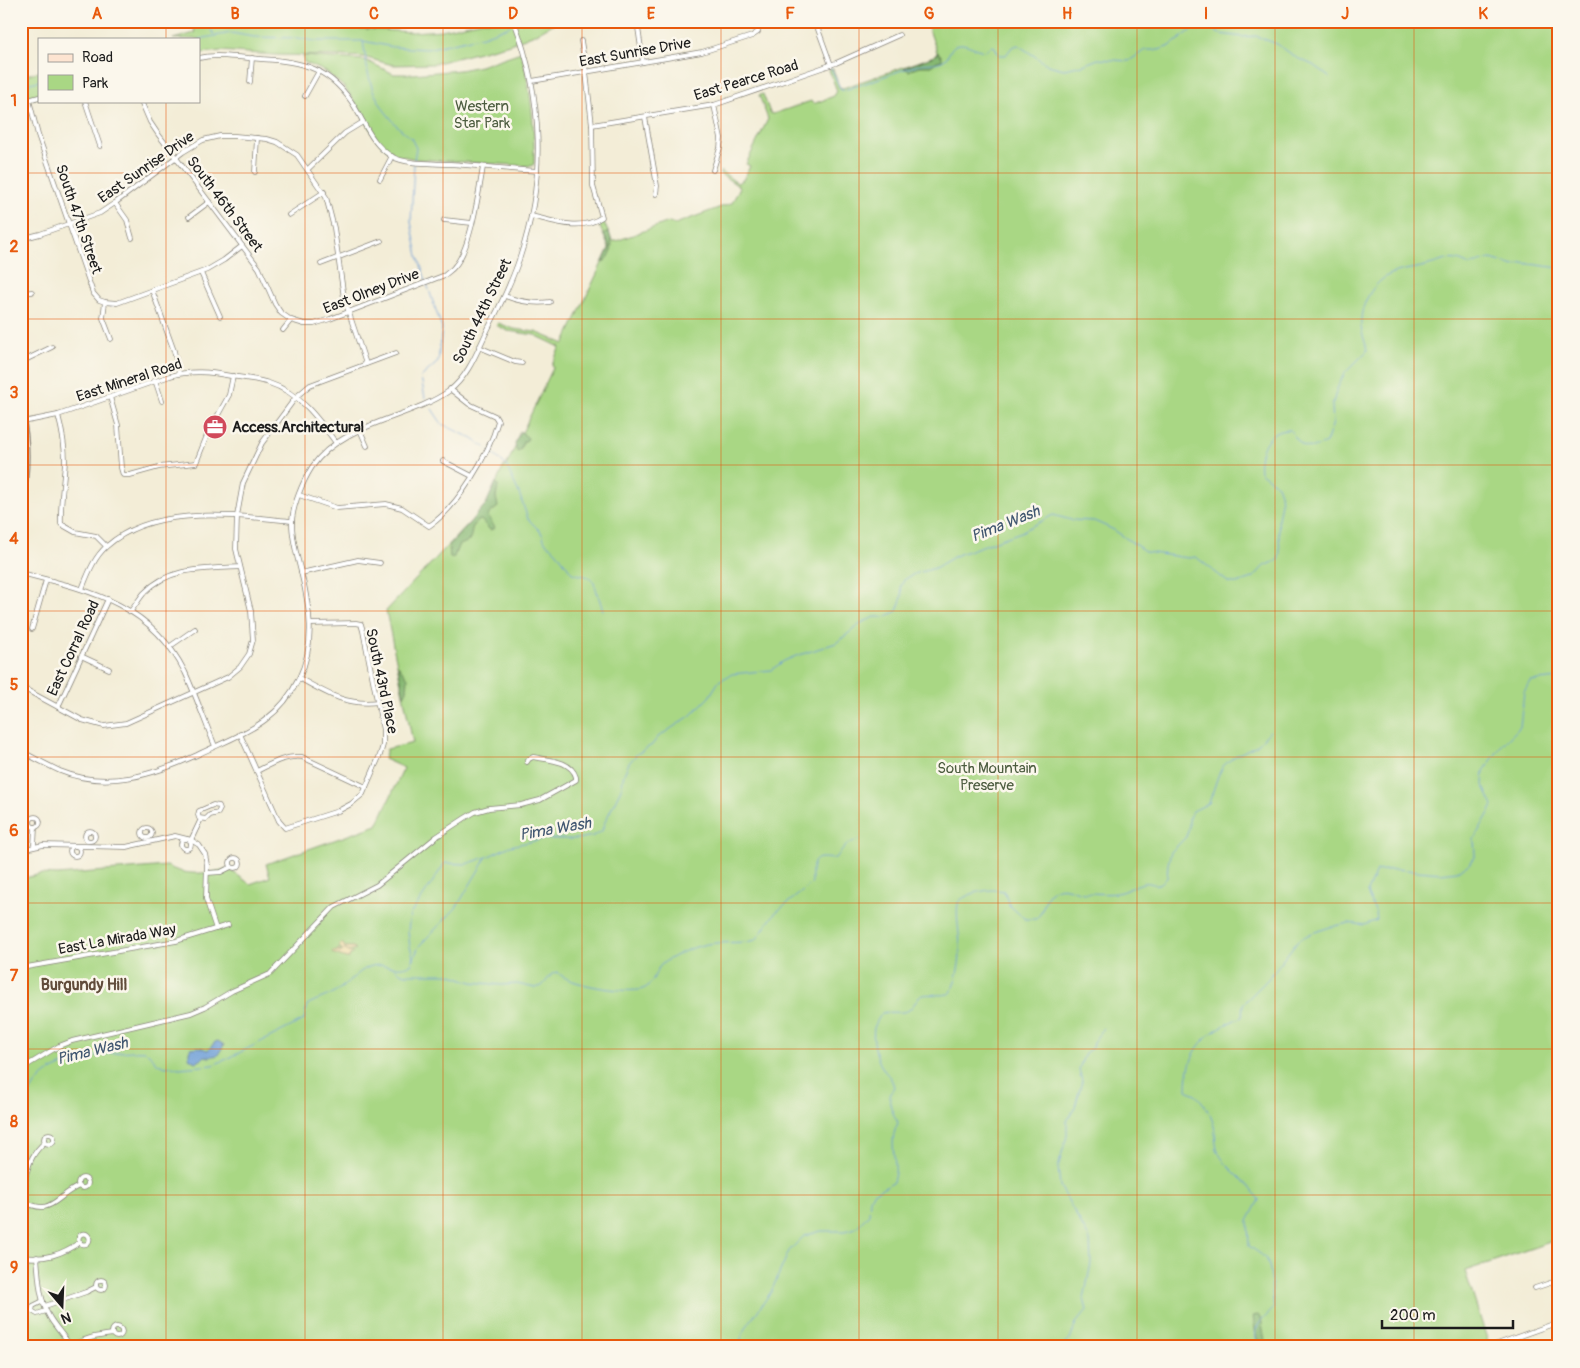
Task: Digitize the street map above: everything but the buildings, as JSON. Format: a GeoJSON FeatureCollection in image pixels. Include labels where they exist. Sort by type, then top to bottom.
{"type":"FeatureCollection","features":[{"type":"Feature","properties":{"kind":"main road"},"geometry":{"type":"LineString","coordinates":[[21,414],[26,458],[21,502]]}},
{"type":"Feature","properties":{"kind":"street"},"geometry":{"type":"LineString","coordinates":[[637,21],[644,62]]}},
{"type":"Feature","properties":{"kind":"street","name":"East Sunrise Drive"},"geometry":{"type":"LineString","coordinates":[[532,81],[702,52],[752,36],[758,32],[757,21]]}},
{"type":"Feature","properties":{"kind":"street"},"geometry":{"type":"LineString","coordinates":[[815,21],[831,65]]}},
{"type":"Feature","properties":{"kind":"street","name":"South 44th Street"},"geometry":{"type":"LineString","coordinates":[[21,751],[60,771],[91,780],[128,779],[181,762],[240,734],[263,722],[286,701],[299,678],[307,657],[310,624],[295,549],[292,521],[304,481],[314,464],[336,444],[360,430],[429,402],[450,389],[469,369],[505,296],[520,256],[531,216],[537,171],[537,117],[532,81],[514,22]]}},
{"type":"Feature","properties":{"kind":"street","name":"East Pearce Road"},"geometry":{"type":"LineString","coordinates":[[592,125],[714,105],[831,65],[899,35]]}},
{"type":"Feature","properties":{"kind":"street"},"geometry":{"type":"LineString","coordinates":[[531,216],[575,225],[586,224],[602,217],[593,186],[592,125],[581,42]]}},
{"type":"Feature","properties":{"kind":"street"},"geometry":{"type":"LineString","coordinates":[[200,58],[222,56],[298,62],[319,71],[343,90],[375,141],[392,156],[414,162],[537,171]]}},
{"type":"Feature","properties":{"kind":"street"},"geometry":{"type":"LineString","coordinates":[[250,82],[252,58]]}},
{"type":"Feature","properties":{"kind":"street"},"geometry":{"type":"LineString","coordinates":[[305,96],[319,71]]}},
{"type":"Feature","properties":{"kind":"street"},"geometry":{"type":"LineString","coordinates":[[21,102],[38,97]]}},
{"type":"Feature","properties":{"kind":"street","name":"South 47th Street"},"geometry":{"type":"LineString","coordinates":[[29,100],[38,135],[93,293],[99,300],[105,302]]}},
{"type":"Feature","properties":{"kind":"street"},"geometry":{"type":"LineString","coordinates":[[85,102],[100,146]]}},
{"type":"Feature","properties":{"kind":"street","name":"South 46th Street"},"geometry":{"type":"LineString","coordinates":[[141,102],[150,122],[259,268],[281,313],[291,320]]}},
{"type":"Feature","properties":{"kind":"street"},"geometry":{"type":"LineString","coordinates":[[713,170],[721,138],[714,105]]}},
{"type":"Feature","properties":{"kind":"street"},"geometry":{"type":"LineString","coordinates":[[645,117],[657,186],[656,194]]}},
{"type":"Feature","properties":{"kind":"street"},"geometry":{"type":"LineString","coordinates":[[308,169],[344,133],[363,122]]}},
{"type":"Feature","properties":{"kind":"street","name":"East Sunrise Drive"},"geometry":{"type":"LineString","coordinates":[[21,239],[100,213],[203,140],[220,136],[257,138],[277,142],[297,155],[324,192],[330,208],[344,298],[366,364]]}},
{"type":"Feature","properties":{"kind":"street"},"geometry":{"type":"LineString","coordinates":[[254,172],[257,138]]}},
{"type":"Feature","properties":{"kind":"street"},"geometry":{"type":"LineString","coordinates":[[380,179],[392,156]]}},
{"type":"Feature","properties":{"kind":"street"},"geometry":{"type":"LineString","coordinates":[[444,220],[472,223],[477,207],[482,167]]}},
{"type":"Feature","properties":{"kind":"street"},"geometry":{"type":"LineString","coordinates":[[289,215],[324,192]]}},
{"type":"Feature","properties":{"kind":"street"},"geometry":{"type":"LineString","coordinates":[[189,217],[209,202]]}},
{"type":"Feature","properties":{"kind":"street"},"geometry":{"type":"LineString","coordinates":[[115,204],[127,220],[132,238]]}},
{"type":"Feature","properties":{"kind":"street","name":"East Olney Drive"},"geometry":{"type":"LineString","coordinates":[[291,320],[304,324],[314,324],[445,275],[455,267],[460,258],[472,223]]}},
{"type":"Feature","properties":{"kind":"street"},"geometry":{"type":"LineString","coordinates":[[320,264],[381,240]]}},
{"type":"Feature","properties":{"kind":"street"},"geometry":{"type":"LineString","coordinates":[[110,339],[103,318],[105,302],[117,303],[201,273],[216,265],[242,246]]}},
{"type":"Feature","properties":{"kind":"street"},"geometry":{"type":"LineString","coordinates":[[201,273],[220,316]]}},
{"type":"Feature","properties":{"kind":"street"},"geometry":{"type":"LineString","coordinates":[[152,290],[174,352],[179,373]]}},
{"type":"Feature","properties":{"kind":"street"},"geometry":{"type":"LineString","coordinates":[[21,293],[32,292]]}},
{"type":"Feature","properties":{"kind":"street"},"geometry":{"type":"LineString","coordinates":[[505,296],[529,303],[550,302]]}},
{"type":"Feature","properties":{"kind":"street"},"geometry":{"type":"LineString","coordinates":[[283,330],[291,320]]}},
{"type":"Feature","properties":{"kind":"street"},"geometry":{"type":"LineString","coordinates":[[21,362],[52,347]]}},
{"type":"Feature","properties":{"kind":"street"},"geometry":{"type":"LineString","coordinates":[[479,347],[515,362],[522,363]]}},
{"type":"Feature","properties":{"kind":"street"},"geometry":{"type":"LineString","coordinates":[[21,687],[82,720],[104,726],[116,725],[126,723],[222,681],[240,667],[249,654],[253,640],[253,627],[236,549],[237,516],[243,483],[262,443],[296,397],[310,385],[396,353]]}},
{"type":"Feature","properties":{"kind":"street","name":"East Mineral Road"},"geometry":{"type":"LineString","coordinates":[[23,422],[58,414],[179,373],[206,372],[268,382],[296,397],[315,414],[336,444]]}},
{"type":"Feature","properties":{"kind":"street"},"geometry":{"type":"LineString","coordinates":[[110,397],[118,425],[121,468],[124,475],[130,476],[159,467],[196,462],[208,432],[229,395],[233,376]]}},
{"type":"Feature","properties":{"kind":"street"},"geometry":{"type":"LineString","coordinates":[[155,380],[162,401]]}},
{"type":"Feature","properties":{"kind":"street"},"geometry":{"type":"LineString","coordinates":[[299,495],[338,508],[386,504],[402,508],[428,526],[435,522],[461,495],[488,446],[498,421],[495,416],[469,404],[450,389]]}},
{"type":"Feature","properties":{"kind":"street"},"geometry":{"type":"LineString","coordinates":[[58,414],[63,435],[64,461],[60,512],[61,524],[75,532],[96,536],[106,546]]}},
{"type":"Feature","properties":{"kind":"street"},"geometry":{"type":"LineString","coordinates":[[360,430],[367,446]]}},
{"type":"Feature","properties":{"kind":"street"},"geometry":{"type":"LineString","coordinates":[[443,461],[472,476]]}},
{"type":"Feature","properties":{"kind":"street"},"geometry":{"type":"LineString","coordinates":[[82,589],[91,567],[106,546],[126,533],[151,523],[200,515],[292,521]]}},
{"type":"Feature","properties":{"kind":"street"},"geometry":{"type":"LineString","coordinates":[[301,573],[358,560],[380,563]]}},
{"type":"Feature","properties":{"kind":"street"},"geometry":{"type":"LineString","coordinates":[[130,612],[143,594],[162,579],[184,571],[240,567]]}},
{"type":"Feature","properties":{"kind":"street"},"geometry":{"type":"LineString","coordinates":[[21,573],[82,589],[108,599],[153,629],[169,648],[184,671],[215,746]]}},
{"type":"Feature","properties":{"kind":"street"},"geometry":{"type":"LineString","coordinates":[[32,628],[46,580]]}},
{"type":"Feature","properties":{"kind":"street","name":"East Corral Road"},"geometry":{"type":"LineString","coordinates":[[58,707],[108,599]]}},
{"type":"Feature","properties":{"kind":"street","name":"South 43rd Place"},"geometry":{"type":"LineString","coordinates":[[257,771],[279,821],[285,828],[346,808],[362,794],[380,755],[383,744],[383,730],[361,624],[310,624]]}},
{"type":"Feature","properties":{"kind":"street"},"geometry":{"type":"LineString","coordinates":[[169,648],[195,629]]}},
{"type":"Feature","properties":{"kind":"street"},"geometry":{"type":"LineString","coordinates":[[81,656],[109,669]]}},
{"type":"Feature","properties":{"kind":"street"},"geometry":{"type":"LineString","coordinates":[[299,678],[349,702],[378,702]]}},
{"type":"Feature","properties":{"kind":"street"},"geometry":{"type":"LineString","coordinates":[[240,734],[257,771],[284,759],[296,756],[302,757],[366,787]]}},
{"type":"Feature","properties":{"kind":"street"},"geometry":{"type":"LineString","coordinates":[[21,1069],[65,1044],[191,1014],[232,991],[265,977],[279,966],[334,907],[376,885],[421,848],[460,821],[483,809],[521,805],[540,800],[576,780],[571,767],[564,764],[534,756],[527,762]]}},
{"type":"Feature","properties":{"kind":"street"},"geometry":{"type":"LineString","coordinates":[[190,840],[201,819],[218,814],[219,806],[213,805],[199,811],[198,815],[201,819]]}},
{"type":"Feature","properties":{"kind":"street"},"geometry":{"type":"LineString","coordinates":[[34,846],[35,827]]}},
{"type":"Feature","properties":{"kind":"street"},"geometry":{"type":"LineString","coordinates":[[21,850],[34,846],[126,847],[175,836],[190,840],[199,845],[205,854],[207,873],[206,899],[216,929]]}},
{"type":"Feature","properties":{"kind":"street"},"geometry":{"type":"LineString","coordinates":[[89,841],[90,847]]}},
{"type":"Feature","properties":{"kind":"street"},"geometry":{"type":"LineString","coordinates":[[207,873],[221,872],[231,867]]}},
{"type":"Feature","properties":{"kind":"street","name":"East La Mirada Way"},"geometry":{"type":"LineString","coordinates":[[21,968],[176,940],[228,925]]}},
{"type":"Feature","properties":{"kind":"street"},"geometry":{"type":"LineString","coordinates":[[21,1188],[29,1161],[45,1142]]}},
{"type":"Feature","properties":{"kind":"street"},"geometry":{"type":"LineString","coordinates":[[21,1200],[33,1207],[49,1206],[79,1186]]}},
{"type":"Feature","properties":{"kind":"street"},"geometry":{"type":"LineString","coordinates":[[21,1257],[58,1255],[80,1242]]}},
{"type":"Feature","properties":{"kind":"street"},"geometry":{"type":"LineString","coordinates":[[37,1257],[39,1286],[45,1308],[51,1320],[71,1347],[84,1339],[96,1335],[112,1334]]}},
{"type":"Feature","properties":{"kind":"street"},"geometry":{"type":"LineString","coordinates":[[1535,1288],[1559,1280]]}},
{"type":"Feature","properties":{"kind":"street"},"geometry":{"type":"LineString","coordinates":[[43,1301],[33,1306],[32,1311],[37,1314],[45,1308],[96,1287]]}},
{"type":"Feature","properties":{"kind":"street"},"geometry":{"type":"LineString","coordinates":[[1489,1347],[1559,1322]]}},
{"type":"Feature","properties":{"kind":"green space"},"geometry":{"type":"Polygon","coordinates":[[[193,21],[237,21],[412,32],[442,30],[483,21],[558,21],[537,33],[510,44],[433,64],[393,65],[363,57],[343,56],[275,55],[221,51],[200,54],[200,38],[177,38],[195,33],[193,21]]]}},
{"type":"Feature","properties":{"kind":"green space","name":"South Mountain Preserve"},"geometry":{"type":"Polygon","coordinates":[[[926,21],[1559,21],[1559,1224],[1550,1242],[1465,1271],[1489,1345],[1486,1347],[21,1347],[21,879],[41,874],[57,875],[167,866],[190,873],[205,873],[229,869],[250,884],[270,877],[266,864],[377,825],[404,768],[384,759],[387,749],[413,743],[386,611],[486,505],[553,368],[552,364],[560,347],[535,335],[508,331],[496,325],[498,323],[514,329],[536,332],[564,344],[609,248],[599,225],[604,222],[612,241],[616,241],[669,222],[675,224],[732,203],[740,187],[720,174],[721,171],[737,183],[743,180],[750,166],[746,164],[768,119],[759,95],[763,94],[770,113],[773,114],[811,101],[813,104],[834,96],[837,91],[829,70],[833,69],[839,87],[843,88],[935,56],[937,52],[926,21]]]}},
{"type":"Feature","properties":{"kind":"green space","name":"Western Star Park"},"geometry":{"type":"Polygon","coordinates":[[[521,52],[530,94],[533,122],[534,164],[531,166],[415,159],[393,154],[377,140],[359,108],[344,87],[326,72],[304,62],[303,56],[365,60],[394,74],[413,74],[460,70],[480,66],[521,52]]]}},
{"type":"Feature","properties":{"kind":"green space"},"geometry":{"type":"Polygon","coordinates":[[[938,52],[942,60],[937,61],[931,66],[920,66],[909,71],[904,68],[936,55],[938,52]]]}},
{"type":"Feature","properties":{"kind":"green space"},"geometry":{"type":"Polygon","coordinates":[[[38,72],[38,97],[21,102],[21,76],[38,72]]]}},
{"type":"Feature","properties":{"kind":"green space"},"geometry":{"type":"Polygon","coordinates":[[[609,232],[612,249],[607,259],[603,262],[610,247],[604,234],[609,232]]]}},
{"type":"Feature","properties":{"kind":"green space"},"geometry":{"type":"Polygon","coordinates":[[[520,431],[528,438],[517,452],[515,444],[520,431]]]}},
{"type":"Feature","properties":{"kind":"green space"},"geometry":{"type":"Polygon","coordinates":[[[496,482],[498,486],[496,497],[498,507],[488,516],[495,528],[490,530],[481,520],[477,521],[473,526],[469,540],[458,546],[454,557],[450,558],[449,546],[486,504],[496,482]]]}},
{"type":"Feature","properties":{"kind":"green space"},"geometry":{"type":"Polygon","coordinates":[[[398,665],[408,678],[407,690],[404,696],[398,665]]]}},
{"type":"Feature","properties":{"kind":"green space"},"geometry":{"type":"Polygon","coordinates":[[[1258,1315],[1261,1318],[1266,1347],[1261,1347],[1256,1337],[1253,1316],[1258,1315]]]}},
{"type":"Feature","properties":{"kind":"sand"},"geometry":{"type":"Polygon","coordinates":[[[342,943],[345,947],[356,949],[349,951],[344,948],[345,950],[353,953],[349,958],[332,953],[333,951],[337,952],[338,949],[340,950],[339,953],[343,951],[339,946],[342,943]]]}},
{"type":"Feature","properties":{"kind":"water"},"geometry":{"type":"Polygon","coordinates":[[[218,1041],[224,1045],[218,1055],[205,1056],[196,1062],[189,1058],[191,1048],[199,1047],[208,1050],[218,1041]]]}},
{"type":"Feature","properties":{"kind":"waterway"},"geometry":{"type":"LineString","coordinates":[[205,21],[214,34]]}},
{"type":"Feature","properties":{"kind":"waterway"},"geometry":{"type":"LineString","coordinates":[[831,68],[841,90],[844,90],[918,65],[941,62],[954,46],[962,44],[985,51],[992,46],[995,47],[999,55],[1006,55],[1012,47],[1018,45],[1048,65],[1064,69],[1083,65],[1098,59],[1129,61],[1145,50],[1159,50],[1170,46],[1201,23],[1214,26],[1216,32],[1220,34],[1243,37],[1256,36],[1277,44],[1297,58],[1313,65],[1329,77]]}},
{"type":"Feature","properties":{"kind":"waterway"},"geometry":{"type":"LineString","coordinates":[[200,39],[231,33],[254,37],[298,38],[314,41],[363,41],[393,47],[427,49],[483,36],[510,26]]}},
{"type":"Feature","properties":{"kind":"waterway"},"geometry":{"type":"LineString","coordinates":[[363,41],[373,91],[384,110],[397,126],[411,138],[416,148],[414,160]]}},
{"type":"Feature","properties":{"kind":"waterway"},"geometry":{"type":"LineString","coordinates":[[21,85],[38,81]]}},
{"type":"Feature","properties":{"kind":"waterway"},"geometry":{"type":"LineString","coordinates":[[414,164],[411,222],[418,256],[426,281]]}},
{"type":"Feature","properties":{"kind":"waterway","name":"Pima Wash"},"geometry":{"type":"LineString","coordinates":[[414,959],[408,931],[410,914],[445,863],[466,864],[510,846],[543,839],[577,839],[593,836],[602,831],[621,789],[624,774],[629,763],[637,754],[652,745],[658,737],[690,716],[709,697],[719,681],[732,674],[771,670],[784,661],[796,656],[836,643],[863,622],[875,617],[885,617],[897,611],[902,597],[901,586],[904,580],[914,574],[935,568],[957,555],[1021,532],[1053,515],[1071,520],[1094,521],[1114,530],[1146,552],[1188,558],[1196,557],[1229,583],[1237,583],[1253,578],[1263,567],[1278,560],[1280,554],[1278,519],[1281,503],[1280,493],[1277,485],[1260,472],[1262,450],[1265,443],[1275,433],[1290,430],[1301,444],[1305,446],[1313,447],[1326,443],[1333,423],[1332,406],[1337,389],[1344,374],[1367,351],[1361,317],[1365,302],[1373,288],[1396,272],[1449,260],[1458,260],[1469,265],[1491,259],[1514,266],[1523,263],[1559,268]]}},
{"type":"Feature","properties":{"kind":"waterway"},"geometry":{"type":"LineString","coordinates":[[425,398],[421,377],[438,362],[442,328],[427,284]]}},
{"type":"Feature","properties":{"kind":"waterway"},"geometry":{"type":"LineString","coordinates":[[432,409],[442,424],[485,447]]}},
{"type":"Feature","properties":{"kind":"waterway"},"geometry":{"type":"LineString","coordinates":[[488,450],[506,465],[528,519],[541,532],[545,542],[556,551],[572,573],[589,577],[594,583],[603,610]]}},
{"type":"Feature","properties":{"kind":"waterway"},"geometry":{"type":"LineString","coordinates":[[1259,1347],[1256,1340],[1256,1329],[1274,1308],[1268,1263],[1264,1257],[1249,1246],[1248,1221],[1259,1200],[1250,1187],[1220,1156],[1216,1146],[1214,1126],[1210,1115],[1201,1100],[1187,1090],[1190,1063],[1208,1036],[1242,1017],[1243,1004],[1268,979],[1298,940],[1330,927],[1349,923],[1364,925],[1377,920],[1367,892],[1376,871],[1395,869],[1441,873],[1457,871],[1471,863],[1475,855],[1474,839],[1493,806],[1483,785],[1484,771],[1502,745],[1520,727],[1524,692],[1530,681],[1559,678]]}},
{"type":"Feature","properties":{"kind":"waterway"},"geometry":{"type":"LineString","coordinates":[[737,1347],[747,1326],[771,1292],[789,1251],[804,1236],[821,1231],[844,1231],[856,1228],[869,1214],[870,1199],[873,1193],[893,1182],[895,1170],[893,1139],[898,1123],[890,1100],[894,1087],[892,1080],[878,1059],[874,1042],[874,1028],[882,1013],[907,1011],[923,995],[951,993],[960,957],[957,911],[959,901],[969,895],[980,892],[1004,891],[1009,905],[1025,919],[1036,919],[1047,896],[1058,888],[1066,888],[1082,893],[1108,894],[1124,891],[1143,883],[1160,884],[1167,878],[1171,852],[1186,837],[1189,828],[1189,817],[1193,811],[1209,803],[1223,766],[1235,756],[1257,745],[1270,731]]}},
{"type":"Feature","properties":{"kind":"waterway"},"geometry":{"type":"LineString","coordinates":[[396,969],[400,973],[406,974],[449,974],[472,982],[501,985],[517,984],[535,988],[542,986],[552,974],[558,972],[563,977],[572,981],[598,987],[625,990],[643,989],[649,985],[661,965],[684,951],[706,944],[756,940],[775,913],[812,882],[812,867],[815,861],[822,858],[835,858],[847,845],[859,840]]}},
{"type":"Feature","properties":{"kind":"waterway","name":"Pima Wash"},"geometry":{"type":"LineString","coordinates":[[21,1112],[35,1085],[43,1076],[56,1068],[95,1056],[136,1051],[146,1051],[158,1064],[166,1067],[179,1068],[213,1065],[304,1020],[307,1005],[334,992],[365,969],[376,965],[400,967],[411,965],[419,946],[456,908],[486,858]]}},
{"type":"Feature","properties":{"kind":"waterway"},"geometry":{"type":"LineString","coordinates":[[1061,1347],[1070,1339],[1076,1323],[1087,1310],[1084,1299],[1091,1263],[1090,1240],[1060,1186],[1058,1167],[1067,1136],[1067,1121],[1075,1107],[1082,1081],[1079,1069],[1085,1053],[1092,1048],[1093,1042],[1104,1028]]}},
{"type":"Feature","properties":{"kind":"place","name":"Access.Architectural"},"geometry":{"type":"Point","coordinates":[215,427]}},
{"type":"Feature","properties":{"kind":"district","name":"Burgundy Hill"},"geometry":{"type":"Point","coordinates":[84,984]}}]}
